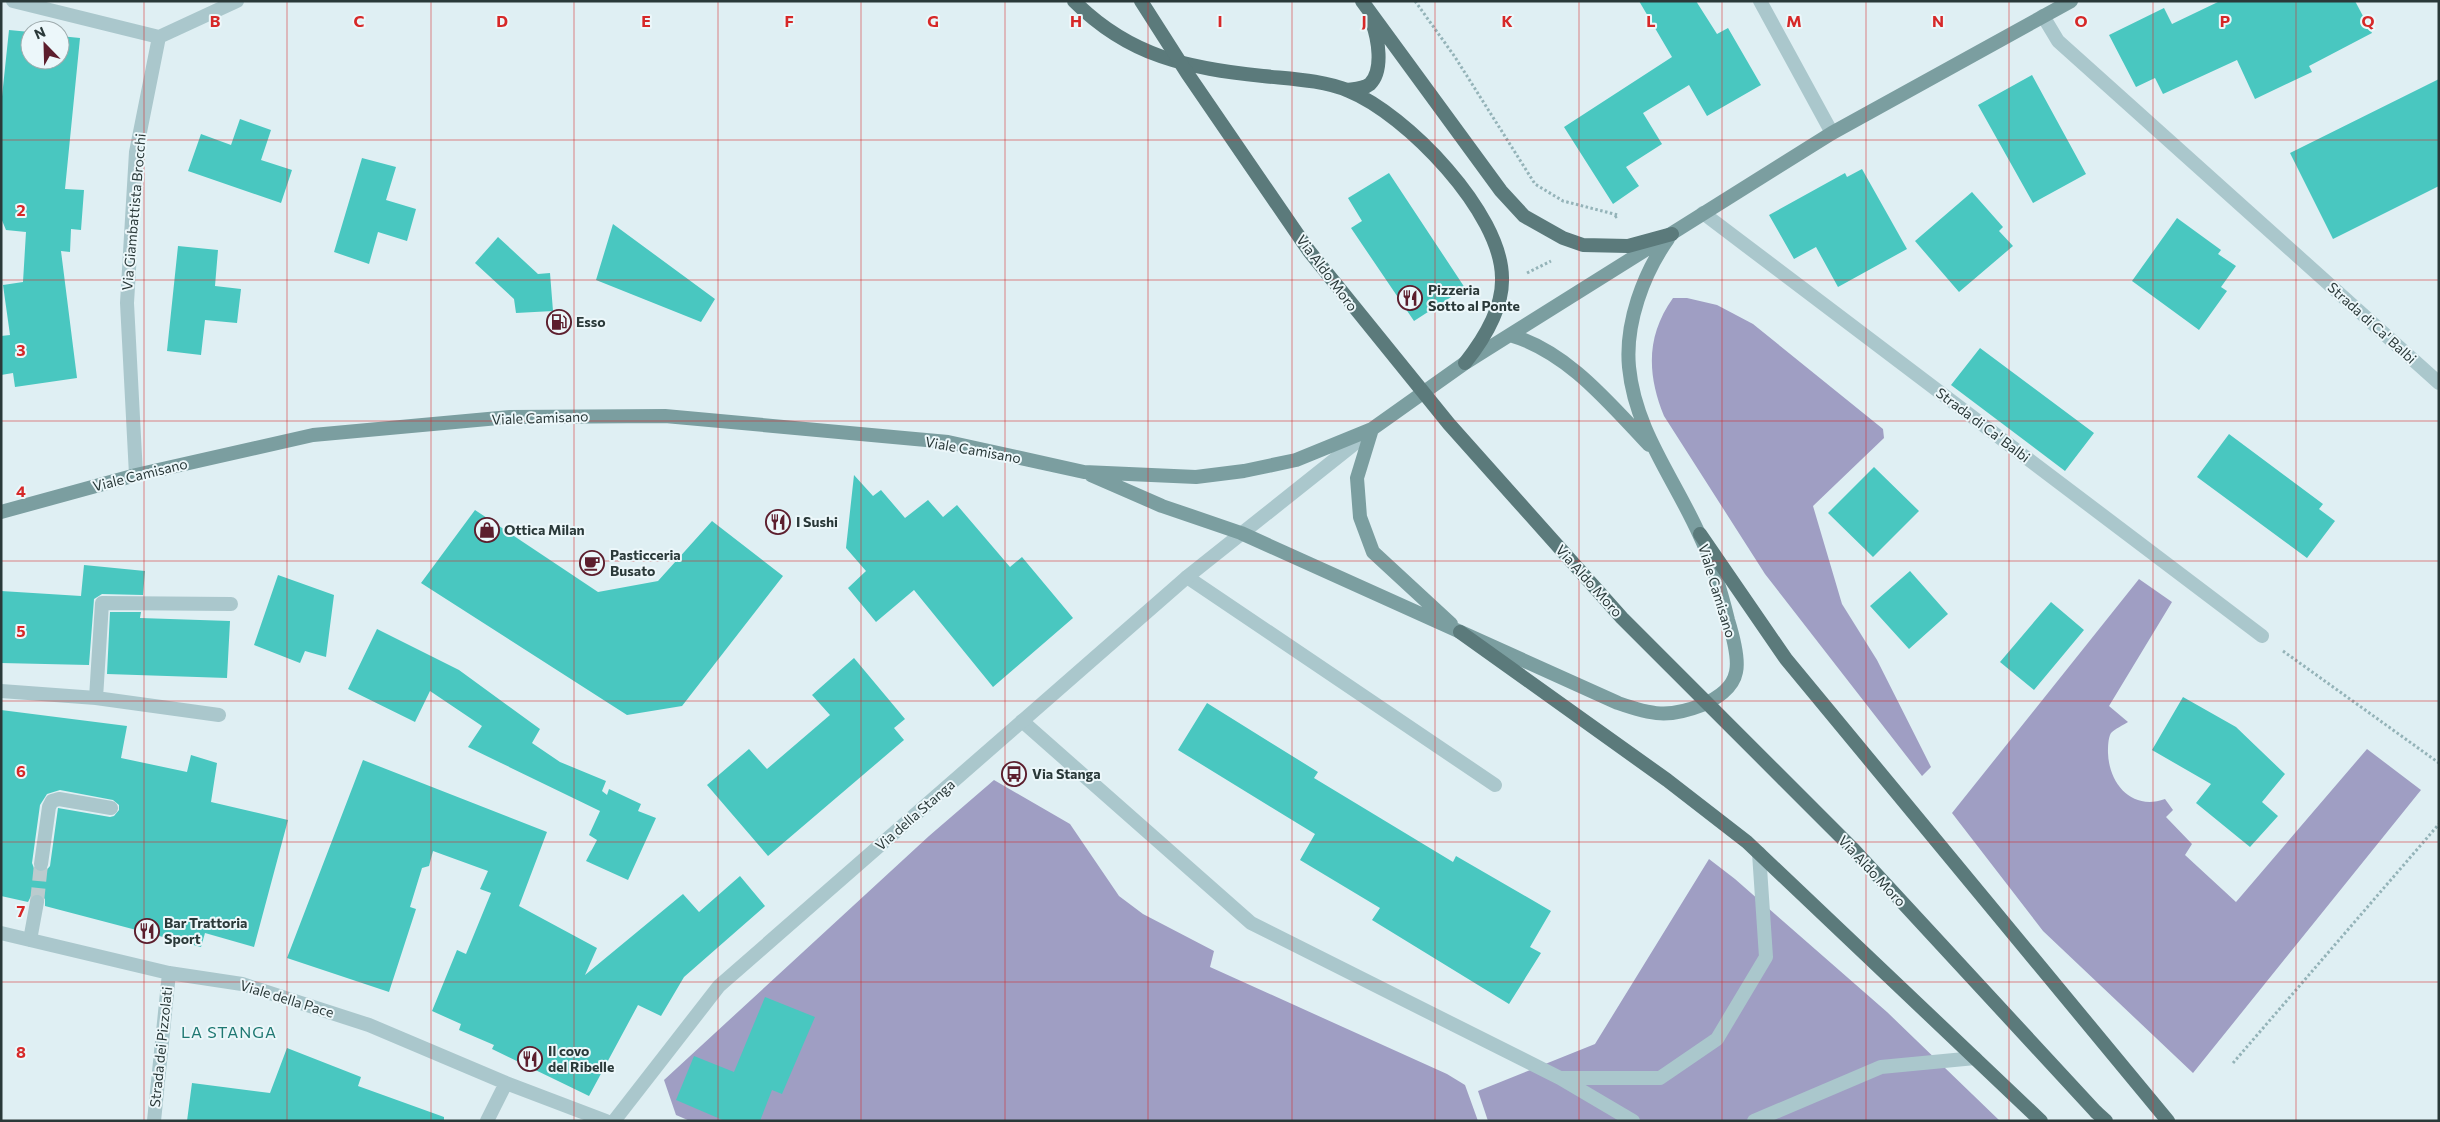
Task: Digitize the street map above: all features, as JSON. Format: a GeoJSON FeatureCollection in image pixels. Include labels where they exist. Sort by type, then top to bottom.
{"type":"FeatureCollection","features":[{"type":"Feature","properties":{"kind":"main road"},"geometry":{"type":"LineString","coordinates":[[1074,1],[1109,31],[1137,47],[1168,60],[1200,69],[1291,79],[1346,90],[1368,99],[1389,114],[1416,138],[1452,176],[1473,202],[1486,223],[1496,247],[1502,278],[1496,308],[1488,331],[1465,363]]}},
{"type":"Feature","properties":{"kind":"main road","name":"Via Aldo Moro"},"geometry":{"type":"LineString","coordinates":[[1141,1],[1187,74],[1309,251],[1449,424],[1622,618],[1854,850],[2102,1118]]}},
{"type":"Feature","properties":{"kind":"main road"},"geometry":{"type":"LineString","coordinates":[[1364,4],[1501,191],[1524,216],[1563,238],[1583,245],[1628,246],[1672,234],[1832,133],[2069,2]]}},
{"type":"Feature","properties":{"kind":"main road"},"geometry":{"type":"LineString","coordinates":[[1346,90],[1364,88],[1371,83],[1376,73],[1378,38],[1364,4]]}},
{"type":"Feature","properties":{"kind":"main road","name":"Viale Camisano"},"geometry":{"type":"LineString","coordinates":[[1084,472],[1162,506],[1241,533],[1618,703],[1644,712],[1680,713],[1716,699],[1732,682],[1737,671],[1734,639],[1722,596],[1700,534],[1654,451],[1636,403],[1629,366],[1630,328],[1641,293],[1658,253],[1672,234]]}},
{"type":"Feature","properties":{"kind":"main road","name":"Viale Camisano"},"geometry":{"type":"LineString","coordinates":[[1,512],[136,475],[312,436],[510,418],[655,416],[948,442],[1084,472],[1196,477],[1244,472],[1296,460],[1372,429],[1465,363],[1672,234]]}},
{"type":"Feature","properties":{"kind":"main road","name":"Viale Camisano"},"geometry":{"type":"LineString","coordinates":[[1510,335],[1526,340],[1554,355],[1604,397],[1654,451]]}},
{"type":"Feature","properties":{"kind":"main road","name":"Viale Camisano"},"geometry":{"type":"LineString","coordinates":[[1372,429],[1357,478],[1360,518],[1373,552],[1460,632]]}},
{"type":"Feature","properties":{"kind":"main road"},"geometry":{"type":"LineString","coordinates":[[1700,534],[1786,659],[2168,1121]]}},
{"type":"Feature","properties":{"kind":"main road"},"geometry":{"type":"LineString","coordinates":[[1460,632],[1667,780],[1759,853],[2036,1116]]}},
{"type":"Feature","properties":{"kind":"street"},"geometry":{"type":"LineString","coordinates":[[13,1],[159,37],[234,2]]}},
{"type":"Feature","properties":{"kind":"street"},"geometry":{"type":"LineString","coordinates":[[1760,1],[1832,133]]}},
{"type":"Feature","properties":{"kind":"street","name":"Strada di Ca' Balbi"},"geometry":{"type":"LineString","coordinates":[[2043,16],[2058,41],[2439,383]]}},
{"type":"Feature","properties":{"kind":"street","name":"Via Giambattista Brocchi"},"geometry":{"type":"LineString","coordinates":[[136,475],[127,303],[136,152],[159,37]]}},
{"type":"Feature","properties":{"kind":"street","name":"Strada di Ca' Balbi"},"geometry":{"type":"LineString","coordinates":[[1703,213],[2262,636]]}},
{"type":"Feature","properties":{"kind":"street","name":"Via della Stanga"},"geometry":{"type":"LineString","coordinates":[[614,1121],[719,986],[1187,577],[1372,429]]}},
{"type":"Feature","properties":{"kind":"street"},"geometry":{"type":"LineString","coordinates":[[1187,577],[1495,785]]}},
{"type":"Feature","properties":{"kind":"street"},"geometry":{"type":"LineString","coordinates":[[96,698],[102,603],[231,604]]}},
{"type":"Feature","properties":{"kind":"street"},"geometry":{"type":"LineString","coordinates":[[1,691],[96,698],[218,715]]}},
{"type":"Feature","properties":{"kind":"street"},"geometry":{"type":"LineString","coordinates":[[1022,720],[1251,923],[1560,1078],[1633,1121]]}},
{"type":"Feature","properties":{"kind":"street"},"geometry":{"type":"LineString","coordinates":[[41,864],[49,807],[52,801],[58,799],[111,808]]}},
{"type":"Feature","properties":{"kind":"street"},"geometry":{"type":"LineString","coordinates":[[1560,1078],[1660,1078],[1717,1039],[1766,957],[1759,853]]}},
{"type":"Feature","properties":{"kind":"street"},"geometry":{"type":"LineString","coordinates":[[30,940],[36,902]]}},
{"type":"Feature","properties":{"kind":"street","name":"Viale della Pace"},"geometry":{"type":"LineString","coordinates":[[1,933],[169,973],[242,984],[368,1025],[506,1083],[606,1121]]}},
{"type":"Feature","properties":{"kind":"street","name":"Strada dei Pizzolati"},"geometry":{"type":"LineString","coordinates":[[154,1121],[169,973]]}},
{"type":"Feature","properties":{"kind":"street"},"geometry":{"type":"LineString","coordinates":[[1754,1121],[1881,1067],[1975,1058]]}},
{"type":"Feature","properties":{"kind":"street"},"geometry":{"type":"LineString","coordinates":[[487,1121],[506,1083]]}},
{"type":"Feature","properties":{"kind":"path"},"geometry":{"type":"LineString","coordinates":[[1415,1],[1455,57],[1535,184],[1563,200],[1618,215],[1583,245],[1530,272],[1502,278]]}},
{"type":"Feature","properties":{"kind":"path"},"geometry":{"type":"LineString","coordinates":[[2262,636],[2439,762]]}},
{"type":"Feature","properties":{"kind":"path"},"geometry":{"type":"LineString","coordinates":[[2233,1063],[2439,824]]}},
{"type":"Feature","properties":{"kind":"shaded area"},"geometry":{"type":"Polygon","coordinates":[[[1673,298],[1687,298],[1717,305],[1753,324],[1883,429],[1884,438],[1813,506],[1842,604],[1877,660],[1931,767],[1922,776],[1765,574],[1664,416],[1654,385],[1652,356],[1658,327],[1664,312],[1673,298]]]}},
{"type":"Feature","properties":{"kind":"shaded area"},"geometry":{"type":"Polygon","coordinates":[[[2139,579],[2172,602],[2109,706],[2128,722],[2110,735],[2108,748],[2109,764],[2118,784],[2124,792],[2133,798],[2153,802],[2165,799],[2173,810],[2166,817],[2192,844],[2185,855],[2236,902],[2367,749],[2421,790],[2193,1073],[2043,931],[1952,813],[2139,579]]]}},
{"type":"Feature","properties":{"kind":"shaded area"},"geometry":{"type":"Polygon","coordinates":[[[994,780],[1070,824],[1119,896],[1143,914],[1214,951],[1210,967],[1447,1074],[1465,1085],[1478,1121],[690,1121],[676,1115],[664,1080],[929,836],[994,780]]]}},
{"type":"Feature","properties":{"kind":"shaded area"},"geometry":{"type":"Polygon","coordinates":[[[1709,859],[1735,879],[1887,1012],[2000,1121],[1488,1121],[1478,1091],[1595,1044],[1709,859]]]}},
{"type":"Feature","properties":{"kind":"building"},"geometry":{"type":"Polygon","coordinates":[[[1639,1],[1696,1],[1717,34],[1728,28],[1761,85],[1707,116],[1689,85],[1643,113],[1662,144],[1626,167],[1639,186],[1613,204],[1564,127],[1672,57],[1639,1]]]}},
{"type":"Feature","properties":{"kind":"building"},"geometry":{"type":"Polygon","coordinates":[[[2220,1],[2355,1],[2372,33],[2309,66],[2312,72],[2255,99],[2237,60],[2163,94],[2155,78],[2136,87],[2109,35],[2164,8],[2172,24],[2220,1]]]}},
{"type":"Feature","properties":{"kind":"building"},"geometry":{"type":"Polygon","coordinates":[[[9,30],[20,31],[20,70],[70,70],[70,37],[80,38],[65,189],[84,190],[81,230],[71,229],[70,252],[61,251],[77,378],[15,387],[13,373],[1,375],[1,336],[10,335],[3,285],[23,282],[26,232],[6,230],[1,218],[1,106],[9,30]]]}},
{"type":"Feature","properties":{"kind":"building"},"geometry":{"type":"Polygon","coordinates":[[[2032,75],[2086,174],[2033,203],[1978,105],[2032,75]]]}},
{"type":"Feature","properties":{"kind":"building"},"geometry":{"type":"Polygon","coordinates":[[[2439,79],[2439,186],[2333,239],[2290,153],[2439,79]]]}},
{"type":"Feature","properties":{"kind":"building"},"geometry":{"type":"Polygon","coordinates":[[[240,119],[271,130],[261,160],[292,170],[281,203],[188,171],[201,134],[231,145],[240,119]]]}},
{"type":"Feature","properties":{"kind":"building"},"geometry":{"type":"Polygon","coordinates":[[[362,158],[396,167],[386,200],[416,209],[407,241],[378,232],[369,264],[334,252],[362,158]]]}},
{"type":"Feature","properties":{"kind":"building"},"geometry":{"type":"Polygon","coordinates":[[[1862,169],[1907,249],[1838,287],[1816,247],[1794,259],[1769,215],[1845,173],[1847,177],[1862,169]]]}},
{"type":"Feature","properties":{"kind":"building"},"geometry":{"type":"Polygon","coordinates":[[[1389,173],[1465,288],[1414,321],[1351,228],[1362,221],[1348,198],[1389,173]]]}},
{"type":"Feature","properties":{"kind":"building"},"geometry":{"type":"Polygon","coordinates":[[[1972,192],[2003,227],[1999,231],[2013,246],[1959,292],[1915,241],[1972,192]]]}},
{"type":"Feature","properties":{"kind":"building"},"geometry":{"type":"Polygon","coordinates":[[[2177,218],[2221,250],[2218,254],[2236,266],[2221,287],[2227,291],[2199,330],[2132,281],[2177,218]]]}},
{"type":"Feature","properties":{"kind":"building"},"geometry":{"type":"Polygon","coordinates":[[[613,224],[715,299],[701,322],[596,280],[613,224]]]}},
{"type":"Feature","properties":{"kind":"building"},"geometry":{"type":"Polygon","coordinates":[[[498,237],[538,274],[550,273],[553,311],[516,313],[514,299],[475,263],[498,237]]]}},
{"type":"Feature","properties":{"kind":"building"},"geometry":{"type":"Polygon","coordinates":[[[178,246],[218,250],[215,286],[241,289],[237,323],[205,320],[201,355],[167,351],[178,246]]]}},
{"type":"Feature","properties":{"kind":"building"},"geometry":{"type":"Polygon","coordinates":[[[1980,348],[2094,433],[2065,471],[1951,385],[1980,348]]]}},
{"type":"Feature","properties":{"kind":"building"},"geometry":{"type":"Polygon","coordinates":[[[2229,434],[2323,504],[2319,509],[2335,521],[2307,558],[2197,477],[2229,434]]]}},
{"type":"Feature","properties":{"kind":"building"},"geometry":{"type":"Polygon","coordinates":[[[1874,467],[1919,511],[1873,557],[1828,513],[1874,467]]]}},
{"type":"Feature","properties":{"kind":"building"},"geometry":{"type":"Polygon","coordinates":[[[854,475],[873,496],[881,490],[905,518],[928,500],[943,517],[957,505],[1010,567],[1022,557],[1073,618],[993,687],[914,590],[876,622],[848,588],[866,571],[846,548],[854,475]]]}},
{"type":"Feature","properties":{"kind":"building"},"geometry":{"type":"Polygon","coordinates":[[[475,510],[598,592],[658,581],[712,521],[783,576],[682,706],[627,715],[421,583],[475,510]]]}},
{"type":"Feature","properties":{"kind":"building"},"geometry":{"type":"Polygon","coordinates":[[[84,565],[145,571],[143,595],[102,594],[94,599],[89,665],[1,663],[1,591],[81,596],[84,565]]]}},
{"type":"Feature","properties":{"kind":"building"},"geometry":{"type":"Polygon","coordinates":[[[1910,571],[1948,614],[1909,649],[1870,606],[1910,571]]]}},
{"type":"Feature","properties":{"kind":"building"},"geometry":{"type":"Polygon","coordinates":[[[278,575],[334,595],[326,657],[305,651],[300,663],[254,645],[278,575]]]}},
{"type":"Feature","properties":{"kind":"building"},"geometry":{"type":"Polygon","coordinates":[[[2051,602],[2084,630],[2034,690],[2000,662],[2051,602]]]}},
{"type":"Feature","properties":{"kind":"building"},"geometry":{"type":"Polygon","coordinates":[[[110,612],[141,612],[140,618],[230,621],[227,678],[107,674],[110,612]]]}},
{"type":"Feature","properties":{"kind":"building"},"geometry":{"type":"Polygon","coordinates":[[[377,629],[459,670],[540,729],[532,743],[560,762],[606,781],[602,791],[607,795],[609,789],[641,804],[638,811],[656,818],[628,880],[586,861],[597,840],[589,835],[600,811],[468,747],[482,726],[430,691],[415,722],[348,689],[377,629]]]}},
{"type":"Feature","properties":{"kind":"building"},"geometry":{"type":"Polygon","coordinates":[[[854,658],[905,719],[894,728],[904,740],[768,856],[707,785],[749,749],[767,769],[830,715],[812,695],[854,658]]]}},
{"type":"Feature","properties":{"kind":"building"},"geometry":{"type":"Polygon","coordinates":[[[2183,697],[2236,727],[2285,774],[2262,802],[2278,816],[2250,847],[2196,803],[2211,784],[2152,750],[2183,697]]]}},
{"type":"Feature","properties":{"kind":"building"},"geometry":{"type":"Polygon","coordinates":[[[1207,703],[1318,772],[1314,778],[1453,862],[1456,856],[1551,911],[1530,947],[1541,953],[1509,1004],[1372,920],[1380,908],[1300,860],[1315,834],[1178,750],[1207,703]]]}},
{"type":"Feature","properties":{"kind":"building"},"geometry":{"type":"Polygon","coordinates":[[[1,710],[127,726],[121,758],[187,772],[191,755],[217,763],[211,802],[288,820],[254,947],[205,933],[201,947],[45,906],[45,899],[39,894],[31,896],[28,902],[1,896],[1,710]],[[60,790],[47,794],[40,805],[32,863],[35,871],[39,873],[45,872],[50,866],[58,808],[110,817],[114,816],[119,810],[119,805],[113,800],[60,790]]]}},
{"type":"Feature","properties":{"kind":"building"},"geometry":{"type":"Polygon","coordinates":[[[363,760],[547,832],[519,906],[597,948],[585,975],[683,894],[699,912],[740,876],[765,906],[684,977],[661,1016],[638,1005],[589,1096],[492,1049],[494,1045],[459,1030],[461,1024],[432,1011],[457,950],[466,954],[491,893],[480,889],[488,871],[433,851],[429,866],[422,868],[410,907],[416,909],[389,992],[287,958],[363,760]]]}},
{"type":"Feature","properties":{"kind":"building"},"geometry":{"type":"Polygon","coordinates":[[[765,997],[815,1017],[782,1094],[772,1090],[760,1121],[725,1121],[676,1100],[694,1056],[734,1072],[765,997]]]}},
{"type":"Feature","properties":{"kind":"building"},"geometry":{"type":"Polygon","coordinates":[[[287,1048],[361,1077],[358,1086],[444,1117],[444,1121],[187,1121],[192,1083],[270,1093],[287,1048]]]}},
{"type":"Feature","properties":{"kind":"tunnel"},"geometry":{"type":"LineString","coordinates":[[37,902],[41,864]]}},
{"type":"Feature","properties":{"kind":"place","name":"Pizzeria Sotto al Ponte"},"geometry":{"type":"Point","coordinates":[1410,298]}},
{"type":"Feature","properties":{"kind":"place","name":"Esso"},"geometry":{"type":"Point","coordinates":[559,322]}},
{"type":"Feature","properties":{"kind":"place","name":"I Sushi"},"geometry":{"type":"Point","coordinates":[778,522]}},
{"type":"Feature","properties":{"kind":"place","name":"Ottica Milan"},"geometry":{"type":"Point","coordinates":[487,530]}},
{"type":"Feature","properties":{"kind":"place","name":"Pasticceria Busato"},"geometry":{"type":"Point","coordinates":[592,563]}},
{"type":"Feature","properties":{"kind":"place","name":"Via Stanga"},"geometry":{"type":"Point","coordinates":[1014,774]}},
{"type":"Feature","properties":{"kind":"place","name":"Bar Trattoria Sport"},"geometry":{"type":"Point","coordinates":[147,931]}},
{"type":"Feature","properties":{"kind":"place","name":"Il covo del Ribelle"},"geometry":{"type":"Point","coordinates":[530,1059]}},
{"type":"Feature","properties":{"kind":"district","name":"LA STANGA"},"geometry":{"type":"Point","coordinates":[229,1032]}}]}
